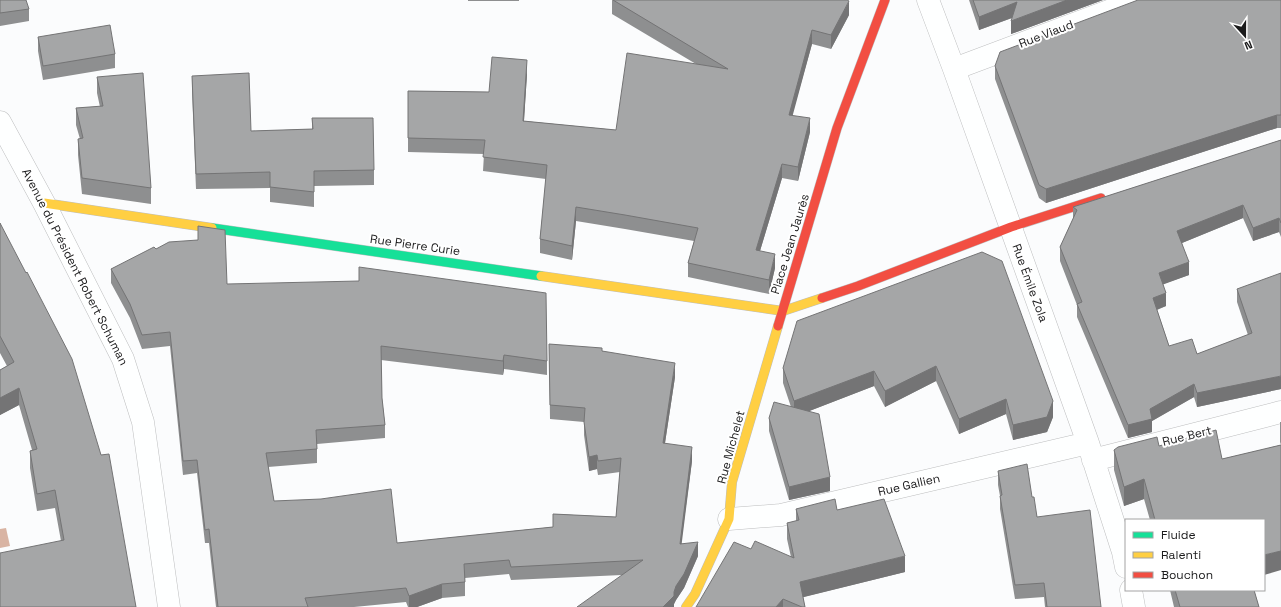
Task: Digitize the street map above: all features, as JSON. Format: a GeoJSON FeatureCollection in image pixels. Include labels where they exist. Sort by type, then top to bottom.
{"type":"FeatureCollection","features":[{"type":"Feature","properties":{"kind":"street","name":"Place Jean Jaurès"},"geometry":{"type":"LineString","coordinates":[[783,311],[838,128],[884,0]]}},
{"type":"Feature","properties":{"kind":"street","name":"Rue Émile Zola"},"geometry":{"type":"LineString","coordinates":[[928,0],[1090,451],[1125,562]]}},
{"type":"Feature","properties":{"kind":"street","name":"Rue Viaud"},"geometry":{"type":"LineString","coordinates":[[954,69],[1138,0]]}},
{"type":"Feature","properties":{"kind":"street","name":"Avenue du Président Robert Schuman"},"geometry":{"type":"LineString","coordinates":[[0,122],[44,203],[126,366],[143,422],[169,607]]}},
{"type":"Feature","properties":{"kind":"street","name":"Place Jean Jaurès"},"geometry":{"type":"LineString","coordinates":[[783,311],[858,286],[1010,227],[1108,196]]}},
{"type":"Feature","properties":{"kind":"street","name":"Rue Pierre Curie"},"geometry":{"type":"LineString","coordinates":[[44,203],[783,311]]}},
{"type":"Feature","properties":{"kind":"street","name":"Rue Michelet"},"geometry":{"type":"LineString","coordinates":[[686,607],[695,594],[728,519],[732,482],[783,311]]}},
{"type":"Feature","properties":{"kind":"street","name":"Rue Bert"},"geometry":{"type":"LineString","coordinates":[[1090,451],[1281,412]]}},
{"type":"Feature","properties":{"kind":"street","name":"Rue Gallien"},"geometry":{"type":"LineString","coordinates":[[728,519],[782,515],[1090,451]]}},
{"type":"Feature","properties":{"kind":"street"},"geometry":{"type":"LineString","coordinates":[[1131,591],[1134,607]]}},
{"type":"Feature","properties":{"kind":"shaded area"},"geometry":{"type":"Polygon","coordinates":[[[6,528],[10,546],[0,548],[0,529],[6,528]]]}},
{"type":"Feature","properties":{"kind":"building"},"geometry":{"type":"Polygon","coordinates":[[[0,0],[26,0],[29,9],[0,13],[0,0]]]}},
{"type":"Feature","properties":{"kind":"building"},"geometry":{"type":"Polygon","coordinates":[[[613,0],[849,1],[831,35],[812,30],[789,115],[810,118],[798,167],[782,164],[756,250],[775,254],[769,280],[688,263],[698,228],[576,207],[572,246],[540,239],[547,165],[483,157],[485,140],[408,138],[408,91],[489,92],[492,57],[527,60],[523,121],[616,130],[627,53],[728,69],[613,0]]]}},
{"type":"Feature","properties":{"kind":"building"},"geometry":{"type":"Polygon","coordinates":[[[973,0],[1067,0],[1011,21],[1017,2],[979,17],[973,0]]]}},
{"type":"Feature","properties":{"kind":"building"},"geometry":{"type":"Polygon","coordinates":[[[1138,0],[1281,0],[1281,115],[1277,115],[1046,189],[1039,185],[995,66],[1000,52],[1138,0]]]}},
{"type":"Feature","properties":{"kind":"building"},"geometry":{"type":"Polygon","coordinates":[[[110,25],[115,54],[43,66],[38,37],[110,25]]]}},
{"type":"Feature","properties":{"kind":"building"},"geometry":{"type":"Polygon","coordinates":[[[143,73],[151,188],[82,178],[78,139],[83,138],[76,108],[103,106],[97,77],[143,73]]]}},
{"type":"Feature","properties":{"kind":"building"},"geometry":{"type":"Polygon","coordinates":[[[249,73],[251,131],[313,129],[312,118],[373,118],[374,170],[314,171],[314,192],[270,187],[270,172],[196,174],[192,76],[249,73]]]}},
{"type":"Feature","properties":{"kind":"building"},"geometry":{"type":"Polygon","coordinates":[[[1281,140],[1281,223],[1279,218],[1253,228],[1243,205],[1177,231],[1189,262],[1159,273],[1166,293],[1153,298],[1169,346],[1192,339],[1197,354],[1252,333],[1237,289],[1281,273],[1281,376],[1197,393],[1194,384],[1150,409],[1152,419],[1128,425],[1077,304],[1082,302],[1060,247],[1077,210],[1073,207],[1281,140]]]}},
{"type":"Feature","properties":{"kind":"building"},"geometry":{"type":"Polygon","coordinates":[[[0,223],[72,359],[101,455],[109,454],[136,607],[0,607],[0,553],[64,540],[55,490],[37,494],[30,451],[37,449],[19,388],[0,398],[0,370],[14,362],[0,336],[0,223]]]}},
{"type":"Feature","properties":{"kind":"building"},"geometry":{"type":"Polygon","coordinates":[[[198,226],[225,230],[227,284],[359,281],[359,267],[546,293],[547,361],[504,355],[503,361],[381,346],[382,398],[385,425],[316,430],[317,449],[266,453],[274,501],[321,499],[391,489],[397,543],[553,527],[553,514],[616,517],[621,458],[598,461],[597,455],[589,457],[584,422],[585,408],[550,405],[549,344],[602,348],[602,351],[675,363],[663,443],[692,447],[680,544],[698,542],[684,574],[676,586],[674,596],[663,607],[577,607],[643,560],[511,567],[509,560],[464,564],[465,582],[442,584],[409,596],[406,588],[305,598],[308,607],[218,607],[209,529],[205,530],[197,460],[183,461],[170,332],[142,335],[130,304],[111,269],[154,247],[156,249],[169,242],[198,240],[198,226]]]}},
{"type":"Feature","properties":{"kind":"building"},"geometry":{"type":"Polygon","coordinates":[[[982,252],[1002,261],[1053,401],[1047,417],[1013,425],[1006,399],[959,419],[936,366],[885,391],[874,371],[794,401],[783,368],[797,321],[982,252]]]}},
{"type":"Feature","properties":{"kind":"building"},"geometry":{"type":"Polygon","coordinates":[[[774,402],[819,414],[830,477],[789,487],[769,418],[774,402]]]}},
{"type":"Feature","properties":{"kind":"building"},"geometry":{"type":"Polygon","coordinates":[[[1216,430],[1222,459],[1281,445],[1281,551],[1265,555],[1265,519],[1155,519],[1144,479],[1124,487],[1114,450],[1118,447],[1157,437],[1159,446],[1216,430]]]}},
{"type":"Feature","properties":{"kind":"building"},"geometry":{"type":"Polygon","coordinates":[[[1027,464],[1032,497],[1034,497],[1037,517],[1090,510],[1101,607],[1047,607],[1044,583],[1015,585],[1000,496],[1002,495],[998,471],[1027,464]]]}},
{"type":"Feature","properties":{"kind":"building"},"geometry":{"type":"Polygon","coordinates":[[[835,499],[837,510],[884,499],[905,556],[800,582],[805,607],[783,599],[776,607],[696,607],[734,542],[751,549],[755,541],[794,558],[787,523],[799,520],[796,509],[835,499]]]}},
{"type":"Feature","properties":{"kind":"building"},"geometry":{"type":"Polygon","coordinates":[[[1175,591],[1254,591],[1259,607],[1180,607],[1175,591]]]}},
{"type":"Feature","properties":{"kind":"traffic: fast"},"geometry":{"type":"LineString","coordinates":[[212,228],[541,276]]}},
{"type":"Feature","properties":{"kind":"traffic: slow"},"geometry":{"type":"LineString","coordinates":[[44,203],[212,228]]}},
{"type":"Feature","properties":{"kind":"traffic: slow"},"geometry":{"type":"LineString","coordinates":[[541,276],[783,311],[822,298]]}},
{"type":"Feature","properties":{"kind":"traffic: slow"},"geometry":{"type":"LineString","coordinates":[[686,607],[695,594],[729,519],[732,482],[778,326]]}},
{"type":"Feature","properties":{"kind":"traffic: jam"},"geometry":{"type":"LineString","coordinates":[[778,326],[837,128],[885,0]]}},
{"type":"Feature","properties":{"kind":"traffic: jam"},"geometry":{"type":"LineString","coordinates":[[822,298],[858,286],[1011,227],[1101,198]]}}]}
